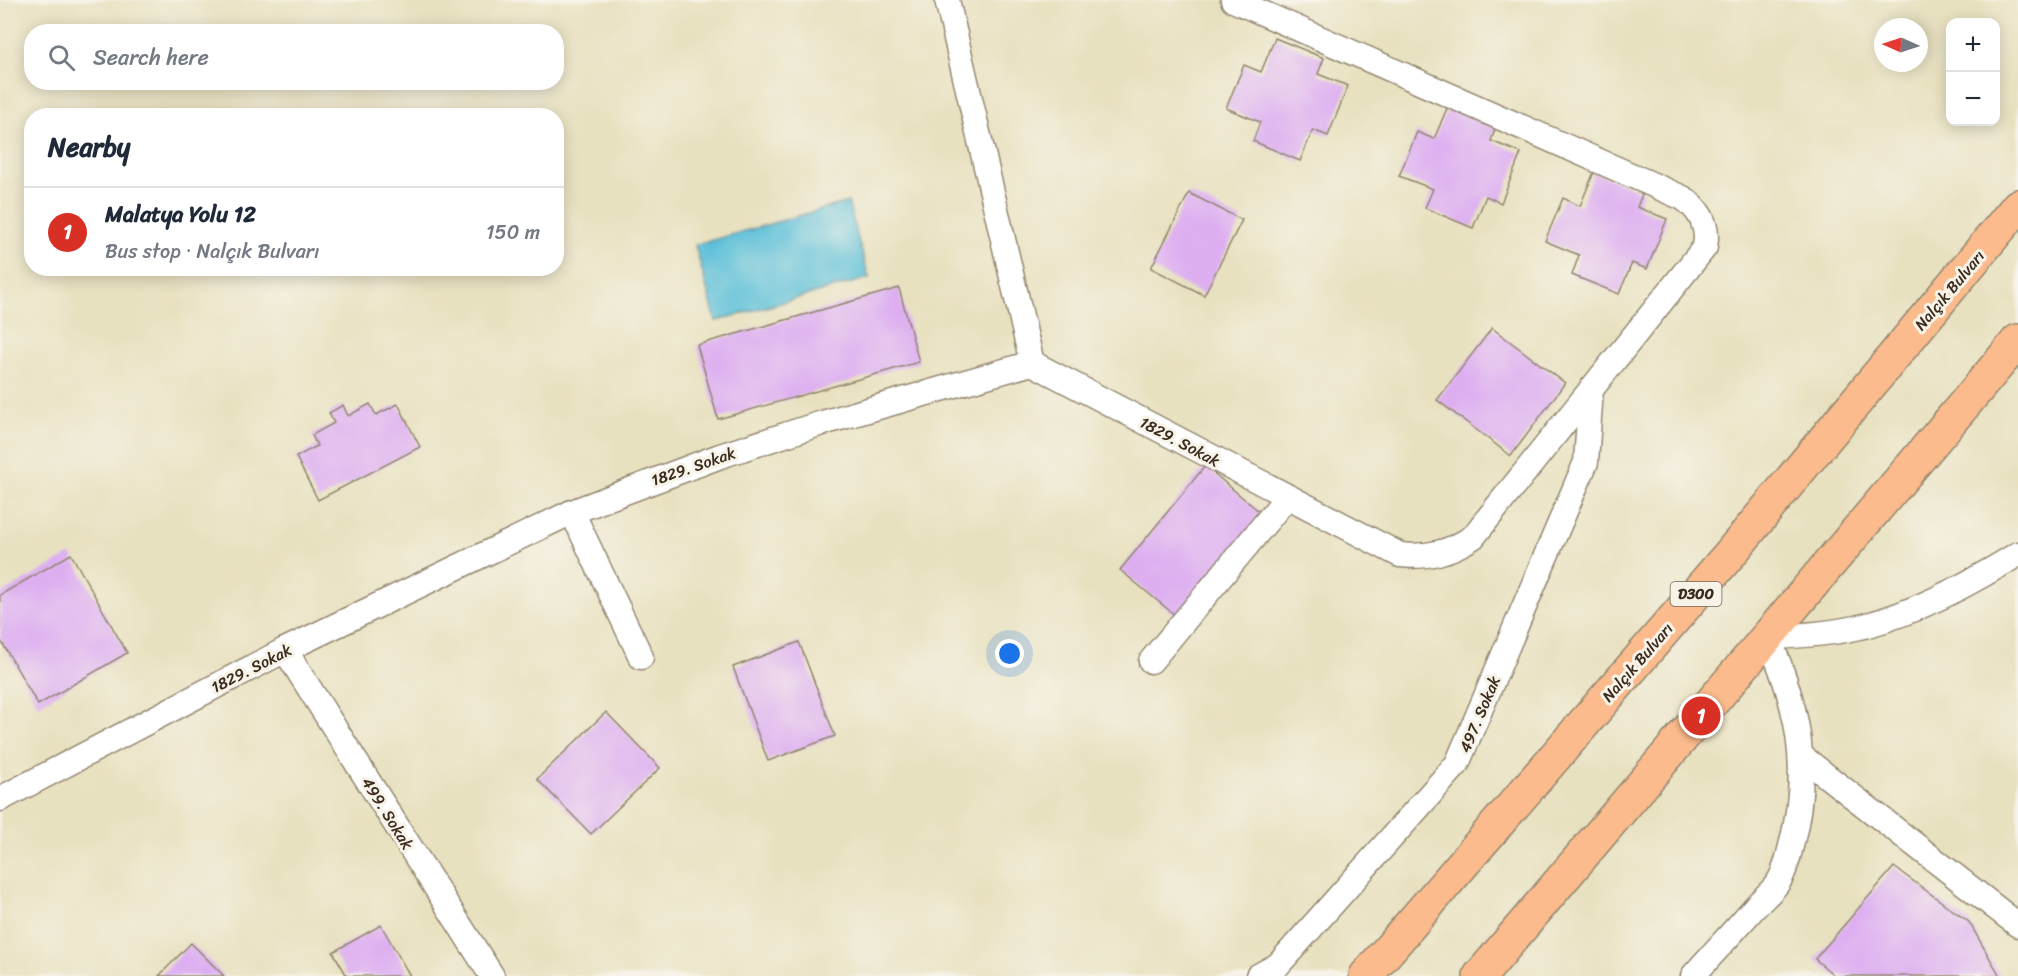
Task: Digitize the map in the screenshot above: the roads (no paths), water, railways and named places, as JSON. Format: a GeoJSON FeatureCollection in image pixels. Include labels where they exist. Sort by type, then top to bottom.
{"type":"FeatureCollection","features":[{"type":"Feature","properties":{"kind":"highway","name":"Nalçık Bulvarı"},"geometry":{"type":"LineString","coordinates":[[1366,976],[1729,555],[2018,206]]}},
{"type":"Feature","properties":{"kind":"highway"},"geometry":{"type":"LineString","coordinates":[[1480,976],[2018,341]]}},
{"type":"Feature","properties":{"kind":"street"},"geometry":{"type":"LineString","coordinates":[[947,0],[1032,363]]}},
{"type":"Feature","properties":{"kind":"street"},"geometry":{"type":"LineString","coordinates":[[1233,0],[1270,7],[1683,198],[1698,211],[1706,229],[1705,247],[1592,389]]}},
{"type":"Feature","properties":{"kind":"street","name":"1829. Sokak"},"geometry":{"type":"LineString","coordinates":[[0,799],[285,650],[572,512],[731,453],[819,424],[1032,363],[1400,555],[1416,557],[1448,551],[1473,537],[1592,389]]}},
{"type":"Feature","properties":{"kind":"street","name":"497. Sokak"},"geometry":{"type":"LineString","coordinates":[[1258,976],[1278,965],[1457,764],[1586,462],[1592,389]]}},
{"type":"Feature","properties":{"kind":"street"},"geometry":{"type":"LineString","coordinates":[[1151,661],[1287,497]]}},
{"type":"Feature","properties":{"kind":"street"},"geometry":{"type":"LineString","coordinates":[[572,512],[641,657]]}},
{"type":"Feature","properties":{"kind":"street"},"geometry":{"type":"LineString","coordinates":[[1693,976],[1779,880],[1796,828],[1800,801],[1800,738],[1793,703],[1768,637],[1833,632],[1865,626],[1896,616],[1925,604],[2018,554]]}},
{"type":"Feature","properties":{"kind":"street","name":"499. Sokak"},"geometry":{"type":"LineString","coordinates":[[285,650],[492,976]]}},
{"type":"Feature","properties":{"kind":"street"},"geometry":{"type":"LineString","coordinates":[[1801,756],[2018,925]]}},
{"type":"Feature","properties":{"kind":"water"},"geometry":{"type":"Polygon","coordinates":[[[848,202],[869,278],[716,321],[695,245],[848,202]]]}},
{"type":"Feature","properties":{"kind":"place","name":"Malatya Yolu 12"},"geometry":{"type":"Point","coordinates":[1701,716]}}]}
